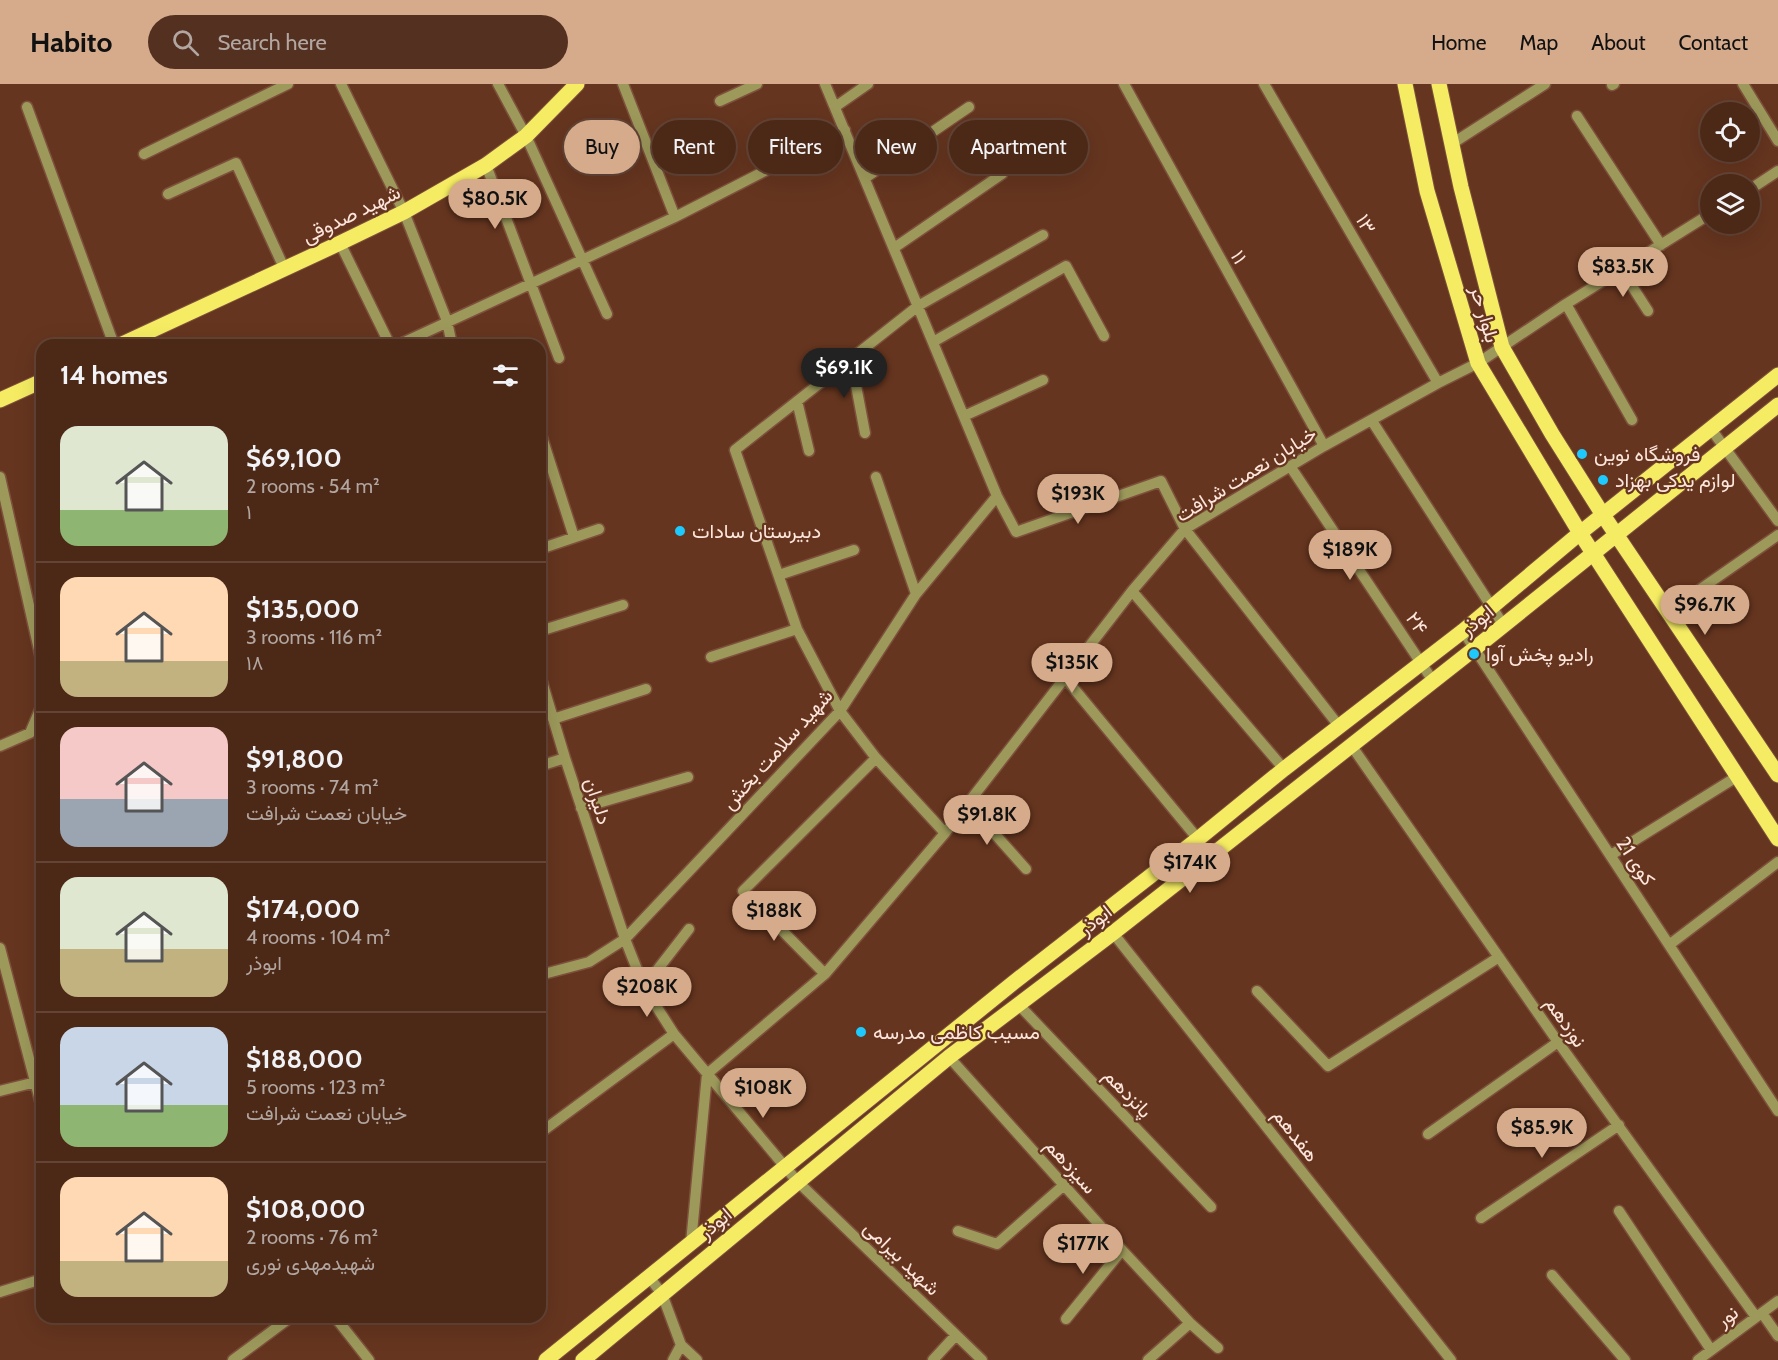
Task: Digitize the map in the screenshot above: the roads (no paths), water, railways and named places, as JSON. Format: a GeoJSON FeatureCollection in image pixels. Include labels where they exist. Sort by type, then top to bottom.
{"type":"FeatureCollection","features":[{"type":"Feature","properties":{"kind":"main road","name":"شهید صدوقی"},"geometry":{"type":"LineString","coordinates":[[133,339],[285,270],[404,212],[486,165],[526,136],[577,84]]}},
{"type":"Feature","properties":{"kind":"main road","name":"بلوار حر"},"geometry":{"type":"LineString","coordinates":[[1405,84],[1427,191],[1478,363],[1580,533],[1778,839]]}},
{"type":"Feature","properties":{"kind":"main road","name":"بلوار حر"},"geometry":{"type":"LineString","coordinates":[[1439,84],[1461,187],[1502,347],[1552,434],[1604,515],[1778,775]]}},
{"type":"Feature","properties":{"kind":"main road"},"geometry":{"type":"LineString","coordinates":[[1604,515],[1778,375]]}},
{"type":"Feature","properties":{"kind":"main road"},"geometry":{"type":"LineString","coordinates":[[0,400],[36,384]]}},
{"type":"Feature","properties":{"kind":"main road","name":"ابوذر"},"geometry":{"type":"LineString","coordinates":[[583,1360],[949,1057],[1113,933],[1474,650],[1592,552],[1778,405]]}},
{"type":"Feature","properties":{"kind":"main road","name":"ابوذر"},"geometry":{"type":"LineString","coordinates":[[546,1360],[1013,983],[1463,631],[1604,515]]}},
{"type":"Feature","properties":{"kind":"street"},"geometry":{"type":"LineString","coordinates":[[144,154],[288,84]]}},
{"type":"Feature","properties":{"kind":"street"},"geometry":{"type":"LineString","coordinates":[[341,84],[404,212],[447,321],[451,339]]}},
{"type":"Feature","properties":{"kind":"street"},"geometry":{"type":"LineString","coordinates":[[498,84],[526,136],[607,314]]}},
{"type":"Feature","properties":{"kind":"street"},"geometry":{"type":"LineString","coordinates":[[623,84],[675,217]]}},
{"type":"Feature","properties":{"kind":"street"},"geometry":{"type":"LineString","coordinates":[[720,101],[757,84]]}},
{"type":"Feature","properties":{"kind":"street"},"geometry":{"type":"LineString","coordinates":[[825,84],[997,496],[1016,532],[1161,481],[1185,530],[1339,726]]}},
{"type":"Feature","properties":{"kind":"street"},"geometry":{"type":"LineString","coordinates":[[835,107],[868,84]]}},
{"type":"Feature","properties":{"kind":"street","name":"۱۱"},"geometry":{"type":"LineString","coordinates":[[1124,84],[1324,446]]}},
{"type":"Feature","properties":{"kind":"street","name":"۱۳"},"geometry":{"type":"LineString","coordinates":[[1264,84],[1438,383]]}},
{"type":"Feature","properties":{"kind":"street"},"geometry":{"type":"LineString","coordinates":[[1453,143],[1545,84]]}},
{"type":"Feature","properties":{"kind":"street"},"geometry":{"type":"LineString","coordinates":[[1743,84],[1778,141]]}},
{"type":"Feature","properties":{"kind":"street"},"geometry":{"type":"LineString","coordinates":[[27,107],[112,339]]}},
{"type":"Feature","properties":{"kind":"street"},"geometry":{"type":"LineString","coordinates":[[865,178],[969,107]]}},
{"type":"Feature","properties":{"kind":"street"},"geometry":{"type":"LineString","coordinates":[[1577,116],[1661,245]]}},
{"type":"Feature","properties":{"kind":"street"},"geometry":{"type":"LineString","coordinates":[[410,339],[675,217],[845,130]]}},
{"type":"Feature","properties":{"kind":"street"},"geometry":{"type":"LineString","coordinates":[[168,194],[236,163],[285,270]]}},
{"type":"Feature","properties":{"kind":"street"},"geometry":{"type":"LineString","coordinates":[[486,165],[559,358]]}},
{"type":"Feature","properties":{"kind":"street"},"geometry":{"type":"LineString","coordinates":[[1760,183],[1778,171]]}},
{"type":"Feature","properties":{"kind":"street"},"geometry":{"type":"LineString","coordinates":[[894,248],[1002,174]]}},
{"type":"Feature","properties":{"kind":"street","name":"خیابان نعمت شرافت"},"geometry":{"type":"LineString","coordinates":[[707,1074],[825,974],[969,805],[1132,591],[1185,530],[1324,446],[1478,363],[1566,304],[1700,220]]}},
{"type":"Feature","properties":{"kind":"street"},"geometry":{"type":"LineString","coordinates":[[945,833],[876,758],[840,711],[797,629],[735,450],[918,306],[1043,235]]}},
{"type":"Feature","properties":{"kind":"street"},"geometry":{"type":"LineString","coordinates":[[340,243],[387,339]]}},
{"type":"Feature","properties":{"kind":"street"},"geometry":{"type":"LineString","coordinates":[[933,342],[1066,266],[1104,336]]}},
{"type":"Feature","properties":{"kind":"street"},"geometry":{"type":"LineString","coordinates":[[1621,269],[1648,311]]}},
{"type":"Feature","properties":{"kind":"street"},"geometry":{"type":"LineString","coordinates":[[1566,304],[1632,420]]}},
{"type":"Feature","properties":{"kind":"street"},"geometry":{"type":"LineString","coordinates":[[851,359],[865,433]]}},
{"type":"Feature","properties":{"kind":"street"},"geometry":{"type":"LineString","coordinates":[[964,416],[1043,380]]}},
{"type":"Feature","properties":{"kind":"street"},"geometry":{"type":"LineString","coordinates":[[797,401],[809,451]]}},
{"type":"Feature","properties":{"kind":"street"},"geometry":{"type":"LineString","coordinates":[[1372,421],[1504,626]]}},
{"type":"Feature","properties":{"kind":"street"},"geometry":{"type":"LineString","coordinates":[[1712,429],[1778,521]]}},
{"type":"Feature","properties":{"kind":"street"},"geometry":{"type":"LineString","coordinates":[[546,450],[574,537]]}},
{"type":"Feature","properties":{"kind":"street","name":"۲۴"},"geometry":{"type":"LineString","coordinates":[[1290,466],[1433,681]]}},
{"type":"Feature","properties":{"kind":"street"},"geometry":{"type":"LineString","coordinates":[[0,477],[36,636]]}},
{"type":"Feature","properties":{"kind":"street"},"geometry":{"type":"LineString","coordinates":[[876,477],[916,594]]}},
{"type":"Feature","properties":{"kind":"street","name":"شهید سلامت بخش"},"geometry":{"type":"LineString","coordinates":[[546,973],[589,962],[625,939],[840,711],[916,594],[997,496]]}},
{"type":"Feature","properties":{"kind":"street"},"geometry":{"type":"LineString","coordinates":[[546,547],[599,529]]}},
{"type":"Feature","properties":{"kind":"street"},"geometry":{"type":"LineString","coordinates":[[1669,611],[1778,535]]}},
{"type":"Feature","properties":{"kind":"street"},"geometry":{"type":"LineString","coordinates":[[779,575],[854,550]]}},
{"type":"Feature","properties":{"kind":"street"},"geometry":{"type":"LineString","coordinates":[[1132,591],[1284,769]]}},
{"type":"Feature","properties":{"kind":"street"},"geometry":{"type":"LineString","coordinates":[[546,629],[623,605]]}},
{"type":"Feature","properties":{"kind":"street"},"geometry":{"type":"LineString","coordinates":[[711,657],[797,629]]}},
{"type":"Feature","properties":{"kind":"street","name":"کوی 21"},"geometry":{"type":"LineString","coordinates":[[1463,631],[1778,1111]]}},
{"type":"Feature","properties":{"kind":"street"},"geometry":{"type":"LineString","coordinates":[[1066,679],[1198,839]]}},
{"type":"Feature","properties":{"kind":"street"},"geometry":{"type":"LineString","coordinates":[[553,718],[646,689]]}},
{"type":"Feature","properties":{"kind":"street","name":"دلیران"},"geometry":{"type":"LineString","coordinates":[[546,695],[581,808],[625,939],[644,987],[674,1034],[707,1074]]}},
{"type":"Feature","properties":{"kind":"street"},"geometry":{"type":"LineString","coordinates":[[0,746],[30,733],[36,719]]}},
{"type":"Feature","properties":{"kind":"street","name":"نوزدهم"},"geometry":{"type":"LineString","coordinates":[[1351,745],[1558,1042],[1759,1315],[1778,1336]]}},
{"type":"Feature","properties":{"kind":"street"},"geometry":{"type":"LineString","coordinates":[[546,764],[565,758]]}},
{"type":"Feature","properties":{"kind":"street"},"geometry":{"type":"LineString","coordinates":[[825,974],[742,891],[876,758]]}},
{"type":"Feature","properties":{"kind":"street"},"geometry":{"type":"LineString","coordinates":[[1611,855],[1738,776]]}},
{"type":"Feature","properties":{"kind":"street"},"geometry":{"type":"LineString","coordinates":[[581,808],[687,777]]}},
{"type":"Feature","properties":{"kind":"street"},"geometry":{"type":"LineString","coordinates":[[969,805],[1026,869]]}},
{"type":"Feature","properties":{"kind":"street"},"geometry":{"type":"LineString","coordinates":[[1669,945],[1778,862]]}},
{"type":"Feature","properties":{"kind":"street"},"geometry":{"type":"LineString","coordinates":[[644,987],[689,929]]}},
{"type":"Feature","properties":{"kind":"street","name":"هفدهم"},"geometry":{"type":"LineString","coordinates":[[1113,933],[1450,1360]]}},
{"type":"Feature","properties":{"kind":"street"},"geometry":{"type":"LineString","coordinates":[[0,948],[36,1071]]}},
{"type":"Feature","properties":{"kind":"street"},"geometry":{"type":"LineString","coordinates":[[1257,991],[1328,1066],[1498,957]]}},
{"type":"Feature","properties":{"kind":"street","name":"پانزدهم"},"geometry":{"type":"LineString","coordinates":[[1018,1004],[1211,1206]]}},
{"type":"Feature","properties":{"kind":"street"},"geometry":{"type":"LineString","coordinates":[[546,1129],[674,1034]]}},
{"type":"Feature","properties":{"kind":"street"},"geometry":{"type":"LineString","coordinates":[[1428,1134],[1558,1042]]}},
{"type":"Feature","properties":{"kind":"street","name":"سیزدهم"},"geometry":{"type":"LineString","coordinates":[[949,1057],[1122,1250],[1190,1323],[1218,1348]]}},
{"type":"Feature","properties":{"kind":"street"},"geometry":{"type":"LineString","coordinates":[[691,1243],[707,1074]]}},
{"type":"Feature","properties":{"kind":"street","name":"شهید بیرامی"},"geometry":{"type":"LineString","coordinates":[[707,1074],[797,1181],[982,1360]]}},
{"type":"Feature","properties":{"kind":"street"},"geometry":{"type":"LineString","coordinates":[[0,1092],[36,1082]]}},
{"type":"Feature","properties":{"kind":"street"},"geometry":{"type":"LineString","coordinates":[[1481,1218],[1619,1125]]}},
{"type":"Feature","properties":{"kind":"street"},"geometry":{"type":"LineString","coordinates":[[958,1231],[997,1244],[1064,1185]]}},
{"type":"Feature","properties":{"kind":"street"},"geometry":{"type":"LineString","coordinates":[[1618,1212],[1712,1350]]}},
{"type":"Feature","properties":{"kind":"street"},"geometry":{"type":"LineString","coordinates":[[1066,1319],[1122,1250]]}},
{"type":"Feature","properties":{"kind":"street"},"geometry":{"type":"LineString","coordinates":[[1552,1275],[1625,1360]]}},
{"type":"Feature","properties":{"kind":"street"},"geometry":{"type":"LineString","coordinates":[[650,1278],[662,1294],[681,1345],[697,1360]]}},
{"type":"Feature","properties":{"kind":"street"},"geometry":{"type":"LineString","coordinates":[[0,1292],[36,1281]]}},
{"type":"Feature","properties":{"kind":"street","name":"نور"},"geometry":{"type":"LineString","coordinates":[[1698,1360],[1778,1301]]}},
{"type":"Feature","properties":{"kind":"street"},"geometry":{"type":"LineString","coordinates":[[233,1360],[283,1323]]}},
{"type":"Feature","properties":{"kind":"street"},"geometry":{"type":"LineString","coordinates":[[340,1323],[369,1360]]}},
{"type":"Feature","properties":{"kind":"street"},"geometry":{"type":"LineString","coordinates":[[1148,1360],[1190,1323]]}},
{"type":"Feature","properties":{"kind":"street"},"geometry":{"type":"LineString","coordinates":[[933,1360],[956,1335]]}},
{"type":"Feature","properties":{"kind":"street"},"geometry":{"type":"LineString","coordinates":[[673,1360],[681,1345]]}},
{"type":"Feature","properties":{"kind":"place","name":"فروشگاه نوین"},"geometry":{"type":"Point","coordinates":[1582,454]}},
{"type":"Feature","properties":{"kind":"place","name":"لوازم یدکی بهزاد"},"geometry":{"type":"Point","coordinates":[1603,480]}},
{"type":"Feature","properties":{"kind":"place","name":"دبیرستان سادات"},"geometry":{"type":"Point","coordinates":[680,531]}},
{"type":"Feature","properties":{"kind":"place","name":"رادیو پخش آوا"},"geometry":{"type":"Point","coordinates":[1474,654]}},
{"type":"Feature","properties":{"kind":"place","name":"مسیب کاظمی مدرسه"},"geometry":{"type":"Point","coordinates":[861,1032]}}]}
